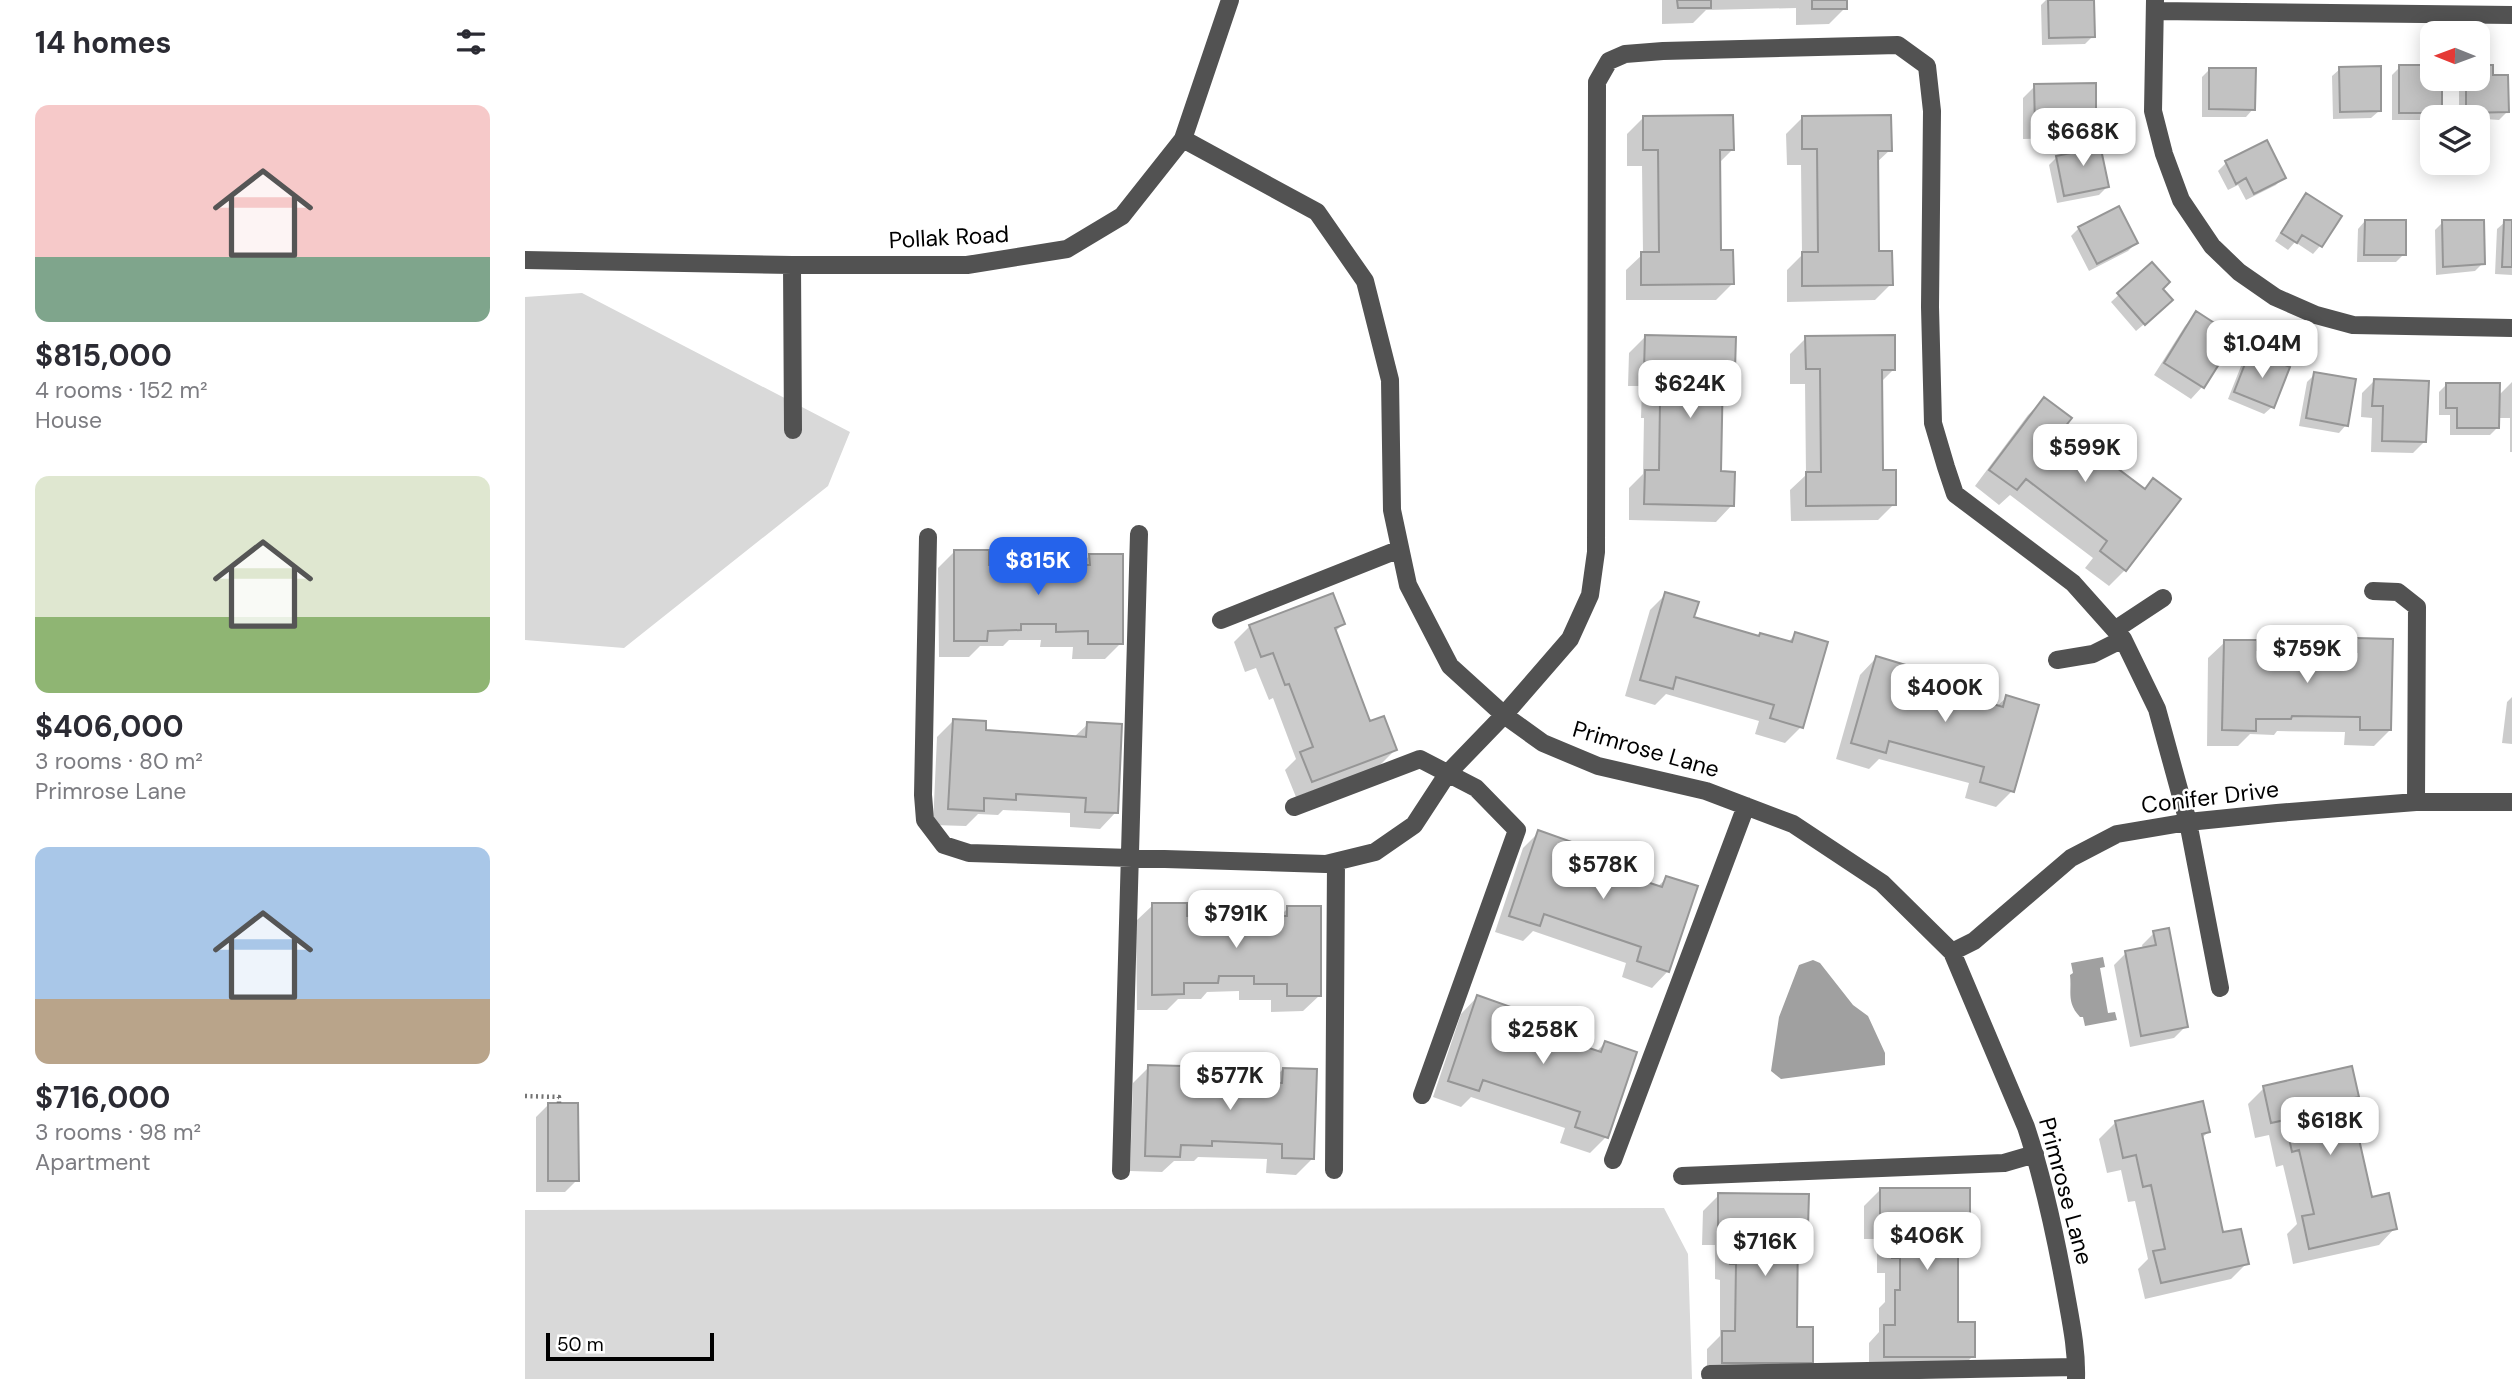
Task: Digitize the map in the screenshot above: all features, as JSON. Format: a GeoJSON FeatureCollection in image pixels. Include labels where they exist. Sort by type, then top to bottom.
{"type":"FeatureCollection","features":[{"type":"Feature","properties":{"kind":"street","name":"Pollak Road"},"geometry":{"type":"LineString","coordinates":[[525,260],[967,265],[1067,249],[1122,216],[1183,139],[1230,0]]}},
{"type":"Feature","properties":{"kind":"street"},"geometry":{"type":"LineString","coordinates":[[2512,15],[2155,6],[2153,111],[2164,154],[2181,201],[2212,246],[2239,272],[2275,297],[2316,315],[2353,325],[2512,328]]}},
{"type":"Feature","properties":{"kind":"street"},"geometry":{"type":"LineString","coordinates":[[928,537],[923,795],[925,820],[944,845],[969,853],[1326,864],[1375,852],[1414,825],[1448,773],[1504,715],[1570,639],[1590,595],[1596,552],[1597,82],[1609,61],[1625,54],[1677,50],[1898,45],[1927,65],[1932,111],[1930,307],[1933,423],[1950,481],[1955,494],[2073,583],[2120,634],[2157,709],[2188,822],[2220,988]]}},
{"type":"Feature","properties":{"kind":"street","name":"Primrose Lane"},"geometry":{"type":"LineString","coordinates":[[1183,139],[1317,212],[1365,281],[1390,380],[1392,510],[1408,586],[1450,666],[1504,715],[1543,743],[1598,766],[1706,791],[1794,824],[1882,883],[1952,952],[2035,1154],[2058,1250],[2073,1336],[2076,1373]]}},
{"type":"Feature","properties":{"kind":"street"},"geometry":{"type":"LineString","coordinates":[[792,265],[793,430]]}},
{"type":"Feature","properties":{"kind":"street"},"geometry":{"type":"LineString","coordinates":[[1121,1171],[1139,534]]}},
{"type":"Feature","properties":{"kind":"street"},"geometry":{"type":"LineString","coordinates":[[1221,620],[1400,549]]}},
{"type":"Feature","properties":{"kind":"street"},"geometry":{"type":"LineString","coordinates":[[2373,592],[2398,592],[2417,607],[2416,802]]}},
{"type":"Feature","properties":{"kind":"street"},"geometry":{"type":"LineString","coordinates":[[2057,660],[2093,654],[2164,598]]}},
{"type":"Feature","properties":{"kind":"street"},"geometry":{"type":"LineString","coordinates":[[1294,807],[1420,759],[1476,788],[1517,830],[1422,1095]]}},
{"type":"Feature","properties":{"kind":"street","name":"Conifer Drive"},"geometry":{"type":"LineString","coordinates":[[1952,952],[1975,941],[2071,858],[2117,834],[2188,822],[2416,802],[2512,802]]}},
{"type":"Feature","properties":{"kind":"street"},"geometry":{"type":"LineString","coordinates":[[1613,1160],[1746,806]]}},
{"type":"Feature","properties":{"kind":"street"},"geometry":{"type":"LineString","coordinates":[[1334,1170],[1336,862]]}},
{"type":"Feature","properties":{"kind":"street"},"geometry":{"type":"LineString","coordinates":[[1682,1176],[2004,1163],[2035,1154]]}},
{"type":"Feature","properties":{"kind":"street"},"geometry":{"type":"LineString","coordinates":[[1710,1374],[2076,1373]]}},
{"type":"Feature","properties":{"kind":"path"},"geometry":{"type":"LineString","coordinates":[[525,1096],[559,1097],[559,1103]]}},
{"type":"Feature","properties":{"kind":"shaded area"},"geometry":{"type":"Polygon","coordinates":[[[582,293],[850,432],[828,486],[624,648],[525,640],[525,297],[582,293]]]}},
{"type":"Feature","properties":{"kind":"shaded area"},"geometry":{"type":"Polygon","coordinates":[[[2103,957],[2105,967],[2100,968],[2108,1013],[2115,1012],[2117,1020],[2085,1026],[2083,1017],[2076,1012],[2071,1002],[2071,963],[2103,957]]]}},
{"type":"Feature","properties":{"kind":"shaded area"},"geometry":{"type":"Polygon","coordinates":[[[1813,960],[1820,963],[1853,1005],[1868,1016],[1885,1053],[1885,1065],[1781,1079],[1771,1071],[1779,1017],[1799,965],[1813,960]]]}},
{"type":"Feature","properties":{"kind":"shaded area"},"geometry":{"type":"Polygon","coordinates":[[[1664,1208],[1688,1254],[1692,1379],[525,1379],[525,1210],[1664,1208]]]}},
{"type":"Feature","properties":{"kind":"building"},"geometry":{"type":"Polygon","coordinates":[[[1677,0],[1711,0],[1711,8],[1678,8],[1677,0]]]}},
{"type":"Feature","properties":{"kind":"building"},"geometry":{"type":"Polygon","coordinates":[[[1812,0],[1847,0],[1847,9],[1812,9],[1812,0]]]}},
{"type":"Feature","properties":{"kind":"building"},"geometry":{"type":"Polygon","coordinates":[[[2048,0],[2094,0],[2095,37],[2049,38],[2048,0]]]}},
{"type":"Feature","properties":{"kind":"building"},"geometry":{"type":"Polygon","coordinates":[[[2399,65],[2420,65],[2420,91],[2442,91],[2442,105],[2420,105],[2420,113],[2399,113],[2399,65]]]}},
{"type":"Feature","properties":{"kind":"building"},"geometry":{"type":"Polygon","coordinates":[[[2490,65],[2493,65],[2493,75],[2508,75],[2509,112],[2490,112],[2490,105],[2466,105],[2466,91],[2490,91],[2490,65]]]}},
{"type":"Feature","properties":{"kind":"building"},"geometry":{"type":"Polygon","coordinates":[[[2381,66],[2381,111],[2340,112],[2339,67],[2381,66]]]}},
{"type":"Feature","properties":{"kind":"building"},"geometry":{"type":"Polygon","coordinates":[[[2209,68],[2256,68],[2255,110],[2209,109],[2209,68]]]}},
{"type":"Feature","properties":{"kind":"building"},"geometry":{"type":"Polygon","coordinates":[[[2096,83],[2096,126],[2035,127],[2034,84],[2096,83]]]}},
{"type":"Feature","properties":{"kind":"building"},"geometry":{"type":"Polygon","coordinates":[[[1733,115],[1734,150],[1720,150],[1721,250],[1733,250],[1734,284],[1641,285],[1641,252],[1659,252],[1658,150],[1643,150],[1643,116],[1733,115]]]}},
{"type":"Feature","properties":{"kind":"building"},"geometry":{"type":"Polygon","coordinates":[[[1891,115],[1892,151],[1878,151],[1879,251],[1892,251],[1893,285],[1802,286],[1802,252],[1818,252],[1817,149],[1802,149],[1802,116],[1891,115]]]}},
{"type":"Feature","properties":{"kind":"building"},"geometry":{"type":"Polygon","coordinates":[[[2098,135],[2109,187],[2064,196],[2056,156],[2076,152],[2074,140],[2098,135]]]}},
{"type":"Feature","properties":{"kind":"building"},"geometry":{"type":"Polygon","coordinates":[[[2267,140],[2286,178],[2254,194],[2246,178],[2236,184],[2225,161],[2267,140]]]}},
{"type":"Feature","properties":{"kind":"building"},"geometry":{"type":"Polygon","coordinates":[[[2306,193],[2342,216],[2322,247],[2302,235],[2297,243],[2281,233],[2306,193]]]}},
{"type":"Feature","properties":{"kind":"building"},"geometry":{"type":"Polygon","coordinates":[[[2119,206],[2138,243],[2097,264],[2078,227],[2119,206]]]}},
{"type":"Feature","properties":{"kind":"building"},"geometry":{"type":"Polygon","coordinates":[[[2365,220],[2406,220],[2406,255],[2364,255],[2365,220]]]}},
{"type":"Feature","properties":{"kind":"building"},"geometry":{"type":"Polygon","coordinates":[[[2442,220],[2484,220],[2485,264],[2443,267],[2442,220]]]}},
{"type":"Feature","properties":{"kind":"building"},"geometry":{"type":"Polygon","coordinates":[[[2504,220],[2512,220],[2512,267],[2502,267],[2504,220]]]}},
{"type":"Feature","properties":{"kind":"building"},"geometry":{"type":"Polygon","coordinates":[[[2152,262],[2170,282],[2163,289],[2173,300],[2145,325],[2117,293],[2152,262]]]}},
{"type":"Feature","properties":{"kind":"building"},"geometry":{"type":"Polygon","coordinates":[[[2196,311],[2236,337],[2204,388],[2164,363],[2196,311]]]}},
{"type":"Feature","properties":{"kind":"building"},"geometry":{"type":"Polygon","coordinates":[[[1645,335],[1736,337],[1735,370],[1723,370],[1721,471],[1735,472],[1734,506],[1644,504],[1645,470],[1659,470],[1660,402],[1656,402],[1657,370],[1644,370],[1645,335]]]}},
{"type":"Feature","properties":{"kind":"building"},"geometry":{"type":"Polygon","coordinates":[[[1895,335],[1895,370],[1882,370],[1883,470],[1896,470],[1896,505],[1806,506],[1806,472],[1821,472],[1820,369],[1806,369],[1805,336],[1895,335]]]}},
{"type":"Feature","properties":{"kind":"building"},"geometry":{"type":"Polygon","coordinates":[[[2250,351],[2290,367],[2274,408],[2234,392],[2250,351]]]}},
{"type":"Feature","properties":{"kind":"building"},"geometry":{"type":"Polygon","coordinates":[[[2314,372],[2356,379],[2348,426],[2306,418],[2314,372]]]}},
{"type":"Feature","properties":{"kind":"building"},"geometry":{"type":"Polygon","coordinates":[[[2374,379],[2429,381],[2426,442],[2382,441],[2383,406],[2372,406],[2374,379]]]}},
{"type":"Feature","properties":{"kind":"building"},"geometry":{"type":"Polygon","coordinates":[[[2446,383],[2500,383],[2499,428],[2457,428],[2457,408],[2446,408],[2446,383]]]}},
{"type":"Feature","properties":{"kind":"building"},"geometry":{"type":"Polygon","coordinates":[[[2044,397],[2072,418],[2064,428],[2145,489],[2153,478],[2181,499],[2126,571],[2100,551],[2107,541],[2026,479],[2017,490],[1989,470],[2044,397]]]}},
{"type":"Feature","properties":{"kind":"building"},"geometry":{"type":"Polygon","coordinates":[[[954,550],[989,550],[989,565],[1090,565],[1089,554],[1123,554],[1123,644],[1088,644],[1088,631],[1056,632],[1056,624],[1021,624],[1021,630],[988,631],[987,641],[954,641],[954,550]]]}},
{"type":"Feature","properties":{"kind":"building"},"geometry":{"type":"Polygon","coordinates":[[[1665,592],[1699,602],[1694,617],[1759,636],[1760,633],[1792,642],[1795,632],[1828,642],[1803,728],[1770,718],[1774,705],[1676,677],[1673,689],[1640,680],[1665,592]]]}},
{"type":"Feature","properties":{"kind":"building"},"geometry":{"type":"Polygon","coordinates":[[[1333,593],[1345,624],[1335,628],[1370,721],[1384,716],[1397,750],[1312,782],[1300,752],[1313,747],[1289,684],[1285,685],[1273,653],[1261,657],[1249,625],[1333,593]]]}},
{"type":"Feature","properties":{"kind":"building"},"geometry":{"type":"Polygon","coordinates":[[[2357,638],[2393,639],[2391,730],[2360,730],[2360,717],[2292,716],[2291,719],[2256,719],[2256,731],[2222,730],[2224,640],[2257,640],[2257,650],[2277,650],[2276,655],[2318,656],[2318,651],[2357,652],[2357,638]]]}},
{"type":"Feature","properties":{"kind":"building"},"geometry":{"type":"Polygon","coordinates":[[[1876,656],[1909,666],[1905,678],[2003,707],[2006,695],[2039,705],[2014,792],[1980,782],[1984,767],[1889,741],[1886,753],[1851,743],[1876,656]]]}},
{"type":"Feature","properties":{"kind":"building"},"geometry":{"type":"Polygon","coordinates":[[[953,719],[986,721],[986,730],[1086,737],[1087,722],[1122,724],[1118,813],[1085,812],[1086,798],[1016,794],[1016,800],[984,798],[984,811],[948,809],[953,719]]]}},
{"type":"Feature","properties":{"kind":"building"},"geometry":{"type":"Polygon","coordinates":[[[1538,830],[1572,842],[1568,853],[1611,870],[1662,887],[1666,876],[1698,886],[1669,972],[1637,961],[1641,947],[1544,914],[1540,926],[1509,916],[1538,830]]]}},
{"type":"Feature","properties":{"kind":"building"},"geometry":{"type":"Polygon","coordinates":[[[1152,903],[1187,903],[1187,916],[1219,916],[1219,923],[1251,923],[1251,916],[1287,916],[1287,906],[1321,906],[1321,996],[1287,996],[1287,984],[1254,984],[1254,976],[1219,976],[1218,983],[1184,983],[1184,994],[1152,995],[1152,903]]]}},
{"type":"Feature","properties":{"kind":"building"},"geometry":{"type":"Polygon","coordinates":[[[2169,928],[2188,1027],[2141,1036],[2125,951],[2156,945],[2153,931],[2169,928]]]}},
{"type":"Feature","properties":{"kind":"building"},"geometry":{"type":"Polygon","coordinates":[[[1477,995],[1511,1007],[1507,1019],[1550,1035],[1601,1052],[1605,1041],[1637,1052],[1608,1138],[1575,1127],[1580,1112],[1483,1080],[1479,1091],[1448,1081],[1477,995]]]}},
{"type":"Feature","properties":{"kind":"building"},"geometry":{"type":"Polygon","coordinates":[[[1148,1065],[1182,1066],[1182,1077],[1213,1078],[1213,1081],[1282,1083],[1283,1068],[1317,1069],[1314,1159],[1282,1158],[1282,1144],[1212,1141],[1212,1146],[1181,1145],[1180,1157],[1145,1156],[1148,1065]]]}},
{"type":"Feature","properties":{"kind":"building"},"geometry":{"type":"Polygon","coordinates":[[[2352,1066],[2359,1097],[2350,1099],[2372,1197],[2389,1193],[2397,1229],[2309,1249],[2302,1216],[2314,1214],[2299,1150],[2292,1152],[2285,1120],[2271,1123],[2263,1086],[2352,1066]]]}},
{"type":"Feature","properties":{"kind":"building"},"geometry":{"type":"Polygon","coordinates":[[[2203,1101],[2210,1132],[2202,1134],[2223,1232],[2241,1229],[2249,1264],[2161,1283],[2153,1251],[2165,1249],[2151,1185],[2143,1187],[2136,1155],[2123,1158],[2115,1121],[2203,1101]]]}},
{"type":"Feature","properties":{"kind":"building"},"geometry":{"type":"Polygon","coordinates":[[[548,1103],[578,1103],[579,1181],[548,1181],[548,1103]]]}},
{"type":"Feature","properties":{"kind":"building"},"geometry":{"type":"Polygon","coordinates":[[[1880,1188],[1970,1188],[1970,1221],[1958,1221],[1958,1322],[1975,1322],[1975,1357],[1884,1357],[1884,1325],[1895,1325],[1895,1290],[1900,1290],[1900,1258],[1892,1258],[1892,1224],[1880,1224],[1880,1188]]]}},
{"type":"Feature","properties":{"kind":"building"},"geometry":{"type":"Polygon","coordinates":[[[1718,1193],[1809,1194],[1808,1227],[1798,1227],[1797,1327],[1813,1327],[1813,1363],[1722,1363],[1722,1331],[1735,1331],[1736,1264],[1730,1264],[1731,1230],[1718,1229],[1718,1193]]]}}]}
